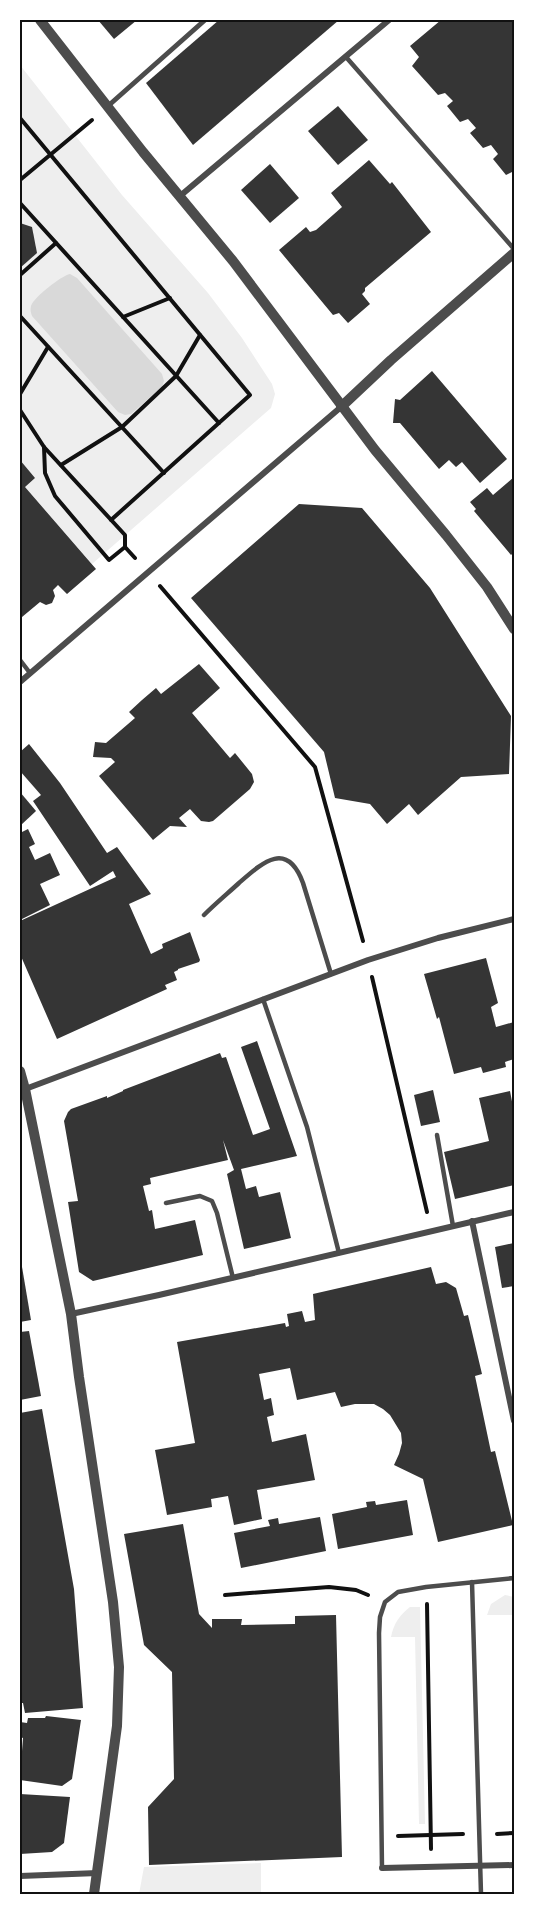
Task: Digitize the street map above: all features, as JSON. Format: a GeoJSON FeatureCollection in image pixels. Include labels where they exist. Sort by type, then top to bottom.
{"type":"FeatureCollection","features":[{"type":"Feature","properties":{"kind":"street"},"geometry":{"type":"LineString","coordinates":[[40,20],[142,152],[233,261],[341,407],[486,587],[514,629]]}},
{"type":"Feature","properties":{"kind":"street"},"geometry":{"type":"LineString","coordinates":[[108,106],[205,20]]}},
{"type":"Feature","properties":{"kind":"street"},"geometry":{"type":"LineString","coordinates":[[180,196],[389,20]]}},
{"type":"Feature","properties":{"kind":"street"},"geometry":{"type":"LineString","coordinates":[[20,682],[341,407],[514,251]]}},
{"type":"Feature","properties":{"kind":"street"},"geometry":{"type":"LineString","coordinates":[[22,1090],[368,960],[438,938],[514,919]]}},
{"type":"Feature","properties":{"kind":"street"},"geometry":{"type":"LineString","coordinates":[[20,1071],[22,1090],[71,1314],[113,1602],[119,1666],[117,1726],[94,1894]]}},
{"type":"Feature","properties":{"kind":"street"},"geometry":{"type":"LineString","coordinates":[[71,1314],[514,1212]]}},
{"type":"Feature","properties":{"kind":"street"},"geometry":{"type":"LineString","coordinates":[[472,1221],[514,1421]]}},
{"type":"Feature","properties":{"kind":"street"},"geometry":{"type":"LineString","coordinates":[[381,1868],[514,1865]]}},
{"type":"Feature","properties":{"kind":"street"},"geometry":{"type":"LineString","coordinates":[[20,1876],[98,1873]]}},
{"type":"Feature","properties":{"kind":"lane"},"geometry":{"type":"LineString","coordinates":[[346,57],[514,251]]}},
{"type":"Feature","properties":{"kind":"lane"},"geometry":{"type":"LineString","coordinates":[[20,660],[30,673]]}},
{"type":"Feature","properties":{"kind":"lane"},"geometry":{"type":"LineString","coordinates":[[204,915],[269,860],[281,858],[289,861],[298,869],[303,882],[331,974]]}},
{"type":"Feature","properties":{"kind":"lane"},"geometry":{"type":"LineString","coordinates":[[264,999],[307,1126],[339,1253]]}},
{"type":"Feature","properties":{"kind":"lane"},"geometry":{"type":"LineString","coordinates":[[437,1135],[453,1226]]}},
{"type":"Feature","properties":{"kind":"lane"},"geometry":{"type":"LineString","coordinates":[[166,1203],[200,1196],[212,1201],[233,1278]]}},
{"type":"Feature","properties":{"kind":"lane"},"geometry":{"type":"LineString","coordinates":[[381,1868],[379,1633],[380,1617],[385,1602],[398,1592],[514,1578]]}},
{"type":"Feature","properties":{"kind":"lane"},"geometry":{"type":"LineString","coordinates":[[472,1582],[481,1894]]}},
{"type":"Feature","properties":{"kind":"path"},"geometry":{"type":"LineString","coordinates":[[20,180],[108,106]]}},
{"type":"Feature","properties":{"kind":"path"},"geometry":{"type":"LineString","coordinates":[[20,118],[250,395],[111,520]]}},
{"type":"Feature","properties":{"kind":"path"},"geometry":{"type":"LineString","coordinates":[[20,203],[219,423]]}},
{"type":"Feature","properties":{"kind":"path"},"geometry":{"type":"LineString","coordinates":[[20,275],[56,243]]}},
{"type":"Feature","properties":{"kind":"path"},"geometry":{"type":"LineString","coordinates":[[123,317],[170,298]]}},
{"type":"Feature","properties":{"kind":"path"},"geometry":{"type":"LineString","coordinates":[[20,316],[164,473]]}},
{"type":"Feature","properties":{"kind":"path"},"geometry":{"type":"LineString","coordinates":[[61,465],[122,427],[176,376],[200,334]]}},
{"type":"Feature","properties":{"kind":"path"},"geometry":{"type":"LineString","coordinates":[[20,394],[48,347]]}},
{"type":"Feature","properties":{"kind":"path"},"geometry":{"type":"LineString","coordinates":[[20,410],[44,447],[126,535],[125,547],[109,560],[55,496],[45,473],[44,447]]}},
{"type":"Feature","properties":{"kind":"path"},"geometry":{"type":"LineString","coordinates":[[125,547],[315,767],[368,960],[431,1231]]}},
{"type":"Feature","properties":{"kind":"path"},"geometry":{"type":"LineString","coordinates":[[225,1595],[340,1587],[356,1590],[385,1602]]}},
{"type":"Feature","properties":{"kind":"path"},"geometry":{"type":"LineString","coordinates":[[426,1587],[432,1867]]}},
{"type":"Feature","properties":{"kind":"path"},"geometry":{"type":"LineString","coordinates":[[381,1837],[514,1833]]}},
{"type":"Feature","properties":{"kind":"shaded area"},"geometry":{"type":"Polygon","coordinates":[[[20,65],[122,195],[208,293],[242,338],[272,384],[275,394],[271,408],[92,564],[25,487],[34,478],[20,460],[20,65]]]}},
{"type":"Feature","properties":{"kind":"shaded area"},"geometry":{"type":"Polygon","coordinates":[[[70,274],[77,278],[162,374],[164,381],[162,387],[131,414],[125,415],[118,412],[32,316],[31,306],[37,297],[70,274]]]}},
{"type":"Feature","properties":{"kind":"shaded area"},"geometry":{"type":"Polygon","coordinates":[[[505,1595],[514,1597],[514,1615],[487,1615],[491,1604],[505,1595]]]}},
{"type":"Feature","properties":{"kind":"shaded area"},"geometry":{"type":"Polygon","coordinates":[[[410,1607],[420,1607],[425,1824],[419,1824],[415,1637],[391,1637],[398,1620],[410,1607]]]}},
{"type":"Feature","properties":{"kind":"shaded area"},"geometry":{"type":"Polygon","coordinates":[[[261,1863],[261,1894],[139,1894],[144,1867],[261,1863]]]}},
{"type":"Feature","properties":{"kind":"building"},"geometry":{"type":"Polygon","coordinates":[[[98,20],[137,20],[114,39],[98,20]]]}},
{"type":"Feature","properties":{"kind":"building"},"geometry":{"type":"Polygon","coordinates":[[[219,20],[339,20],[193,145],[146,83],[219,20]]]}},
{"type":"Feature","properties":{"kind":"building"},"geometry":{"type":"Polygon","coordinates":[[[441,20],[514,20],[514,171],[506,175],[493,159],[498,154],[491,145],[483,148],[470,133],[476,128],[468,119],[460,122],[447,106],[453,101],[445,93],[438,95],[412,66],[419,57],[410,46],[441,20]]]}},
{"type":"Feature","properties":{"kind":"building"},"geometry":{"type":"Polygon","coordinates":[[[338,106],[368,140],[338,165],[308,131],[338,106]]]}},
{"type":"Feature","properties":{"kind":"building"},"geometry":{"type":"Polygon","coordinates":[[[369,160],[390,184],[392,182],[431,232],[365,288],[362,294],[370,304],[348,323],[339,313],[333,315],[279,250],[306,227],[310,232],[316,230],[342,207],[331,193],[369,160]]]}},
{"type":"Feature","properties":{"kind":"building"},"geometry":{"type":"Polygon","coordinates":[[[270,164],[299,198],[270,223],[241,190],[270,164]]]}},
{"type":"Feature","properties":{"kind":"building"},"geometry":{"type":"Polygon","coordinates":[[[20,223],[32,227],[37,253],[20,268],[20,223]]]}},
{"type":"Feature","properties":{"kind":"building"},"geometry":{"type":"Polygon","coordinates":[[[432,371],[507,459],[480,483],[462,462],[456,467],[449,460],[439,469],[400,423],[393,423],[395,399],[400,400],[432,371]]]}},
{"type":"Feature","properties":{"kind":"building"},"geometry":{"type":"Polygon","coordinates":[[[20,460],[35,478],[25,487],[96,569],[67,594],[58,585],[53,590],[55,596],[52,603],[46,605],[40,602],[22,617],[20,614],[20,460]]]}},
{"type":"Feature","properties":{"kind":"building"},"geometry":{"type":"Polygon","coordinates":[[[514,477],[514,552],[511,555],[474,511],[476,509],[470,502],[487,488],[493,495],[514,477]]]}},
{"type":"Feature","properties":{"kind":"building"},"geometry":{"type":"Polygon","coordinates":[[[299,504],[362,508],[430,588],[511,716],[509,774],[461,777],[418,815],[409,804],[387,824],[370,804],[335,798],[324,752],[191,598],[299,504]]]}},
{"type":"Feature","properties":{"kind":"building"},"geometry":{"type":"Polygon","coordinates":[[[199,664],[220,688],[192,713],[230,758],[235,753],[252,774],[254,782],[250,789],[213,821],[201,821],[190,809],[179,818],[187,827],[170,826],[153,840],[99,776],[115,762],[111,758],[93,757],[95,742],[106,743],[135,718],[129,712],[156,688],[161,694],[199,664]]]}},
{"type":"Feature","properties":{"kind":"building"},"geometry":{"type":"Polygon","coordinates":[[[29,744],[60,783],[107,853],[117,847],[151,894],[129,904],[151,954],[163,948],[162,944],[190,932],[200,960],[174,972],[177,980],[165,985],[167,989],[57,1039],[20,954],[20,921],[116,877],[113,871],[90,886],[33,801],[41,795],[20,771],[20,752],[29,744]]]}},
{"type":"Feature","properties":{"kind":"building"},"geometry":{"type":"Polygon","coordinates":[[[20,792],[36,811],[20,826],[20,792]]]}},
{"type":"Feature","properties":{"kind":"building"},"geometry":{"type":"Polygon","coordinates":[[[28,829],[35,844],[29,847],[35,860],[50,853],[60,875],[40,884],[50,905],[20,920],[20,833],[28,829]]]}},
{"type":"Feature","properties":{"kind":"building"},"geometry":{"type":"Polygon","coordinates":[[[486,958],[498,1003],[491,1007],[496,1027],[514,1022],[514,1059],[505,1062],[506,1067],[483,1073],[481,1067],[454,1074],[439,1017],[437,1019],[424,974],[486,958]]]}},
{"type":"Feature","properties":{"kind":"building"},"geometry":{"type":"Polygon","coordinates":[[[257,1041],[297,1156],[241,1169],[246,1189],[256,1186],[259,1197],[280,1192],[291,1238],[244,1249],[227,1174],[234,1170],[223,1140],[228,1160],[150,1178],[151,1184],[143,1186],[149,1211],[152,1210],[155,1229],[195,1220],[203,1255],[93,1281],[79,1272],[68,1202],[78,1201],[64,1121],[68,1112],[220,1053],[222,1058],[226,1057],[253,1135],[270,1129],[241,1047],[257,1041]]]}},
{"type":"Feature","properties":{"kind":"building"},"geometry":{"type":"Polygon","coordinates":[[[433,1090],[440,1122],[421,1126],[414,1095],[433,1090]]]}},
{"type":"Feature","properties":{"kind":"building"},"geometry":{"type":"Polygon","coordinates":[[[510,1091],[514,1112],[514,1185],[455,1199],[444,1152],[489,1141],[479,1098],[510,1091]]]}},
{"type":"Feature","properties":{"kind":"building"},"geometry":{"type":"Polygon","coordinates":[[[514,1243],[514,1286],[502,1288],[495,1247],[514,1243]]]}},
{"type":"Feature","properties":{"kind":"building"},"geometry":{"type":"Polygon","coordinates":[[[20,1255],[31,1320],[20,1322],[20,1255]]]}},
{"type":"Feature","properties":{"kind":"building"},"geometry":{"type":"Polygon","coordinates":[[[431,1267],[436,1284],[446,1282],[456,1288],[464,1316],[468,1315],[482,1374],[475,1376],[491,1452],[495,1451],[513,1525],[438,1542],[423,1479],[394,1465],[402,1443],[401,1433],[390,1415],[374,1404],[341,1407],[335,1392],[297,1400],[290,1368],[259,1374],[264,1400],[271,1398],[274,1415],[267,1417],[272,1442],[306,1434],[315,1480],[257,1490],[262,1519],[234,1525],[228,1496],[211,1499],[212,1507],[167,1515],[155,1450],[195,1443],[177,1342],[285,1323],[286,1327],[289,1326],[287,1314],[302,1311],[305,1322],[315,1320],[313,1294],[431,1267]]]}},
{"type":"Feature","properties":{"kind":"building"},"geometry":{"type":"Polygon","coordinates":[[[29,1331],[41,1396],[20,1400],[20,1332],[29,1331]]]}},
{"type":"Feature","properties":{"kind":"building"},"geometry":{"type":"Polygon","coordinates":[[[42,1409],[74,1589],[83,1708],[25,1713],[23,1703],[20,1703],[20,1667],[22,1666],[20,1649],[20,1413],[42,1409]]]}},
{"type":"Feature","properties":{"kind":"building"},"geometry":{"type":"Polygon","coordinates":[[[407,1500],[413,1535],[338,1549],[332,1514],[367,1507],[366,1502],[375,1501],[376,1505],[407,1500]]]}},
{"type":"Feature","properties":{"kind":"building"},"geometry":{"type":"Polygon","coordinates":[[[320,1517],[326,1551],[241,1568],[234,1533],[270,1526],[268,1520],[278,1518],[279,1524],[320,1517]]]}},
{"type":"Feature","properties":{"kind":"building"},"geometry":{"type":"Polygon","coordinates":[[[183,1524],[199,1614],[212,1628],[212,1619],[242,1619],[241,1625],[295,1624],[295,1616],[336,1615],[342,1857],[149,1865],[148,1807],[174,1779],[172,1672],[144,1645],[124,1534],[183,1524]]]}},
{"type":"Feature","properties":{"kind":"building"},"geometry":{"type":"Polygon","coordinates":[[[46,1716],[81,1720],[72,1779],[62,1786],[20,1780],[20,1750],[22,1751],[23,1738],[20,1737],[20,1722],[27,1723],[28,1718],[45,1718],[46,1716]]]}},
{"type":"Feature","properties":{"kind":"building"},"geometry":{"type":"Polygon","coordinates":[[[20,1794],[70,1797],[64,1843],[52,1852],[20,1854],[20,1794]]]}}]}
